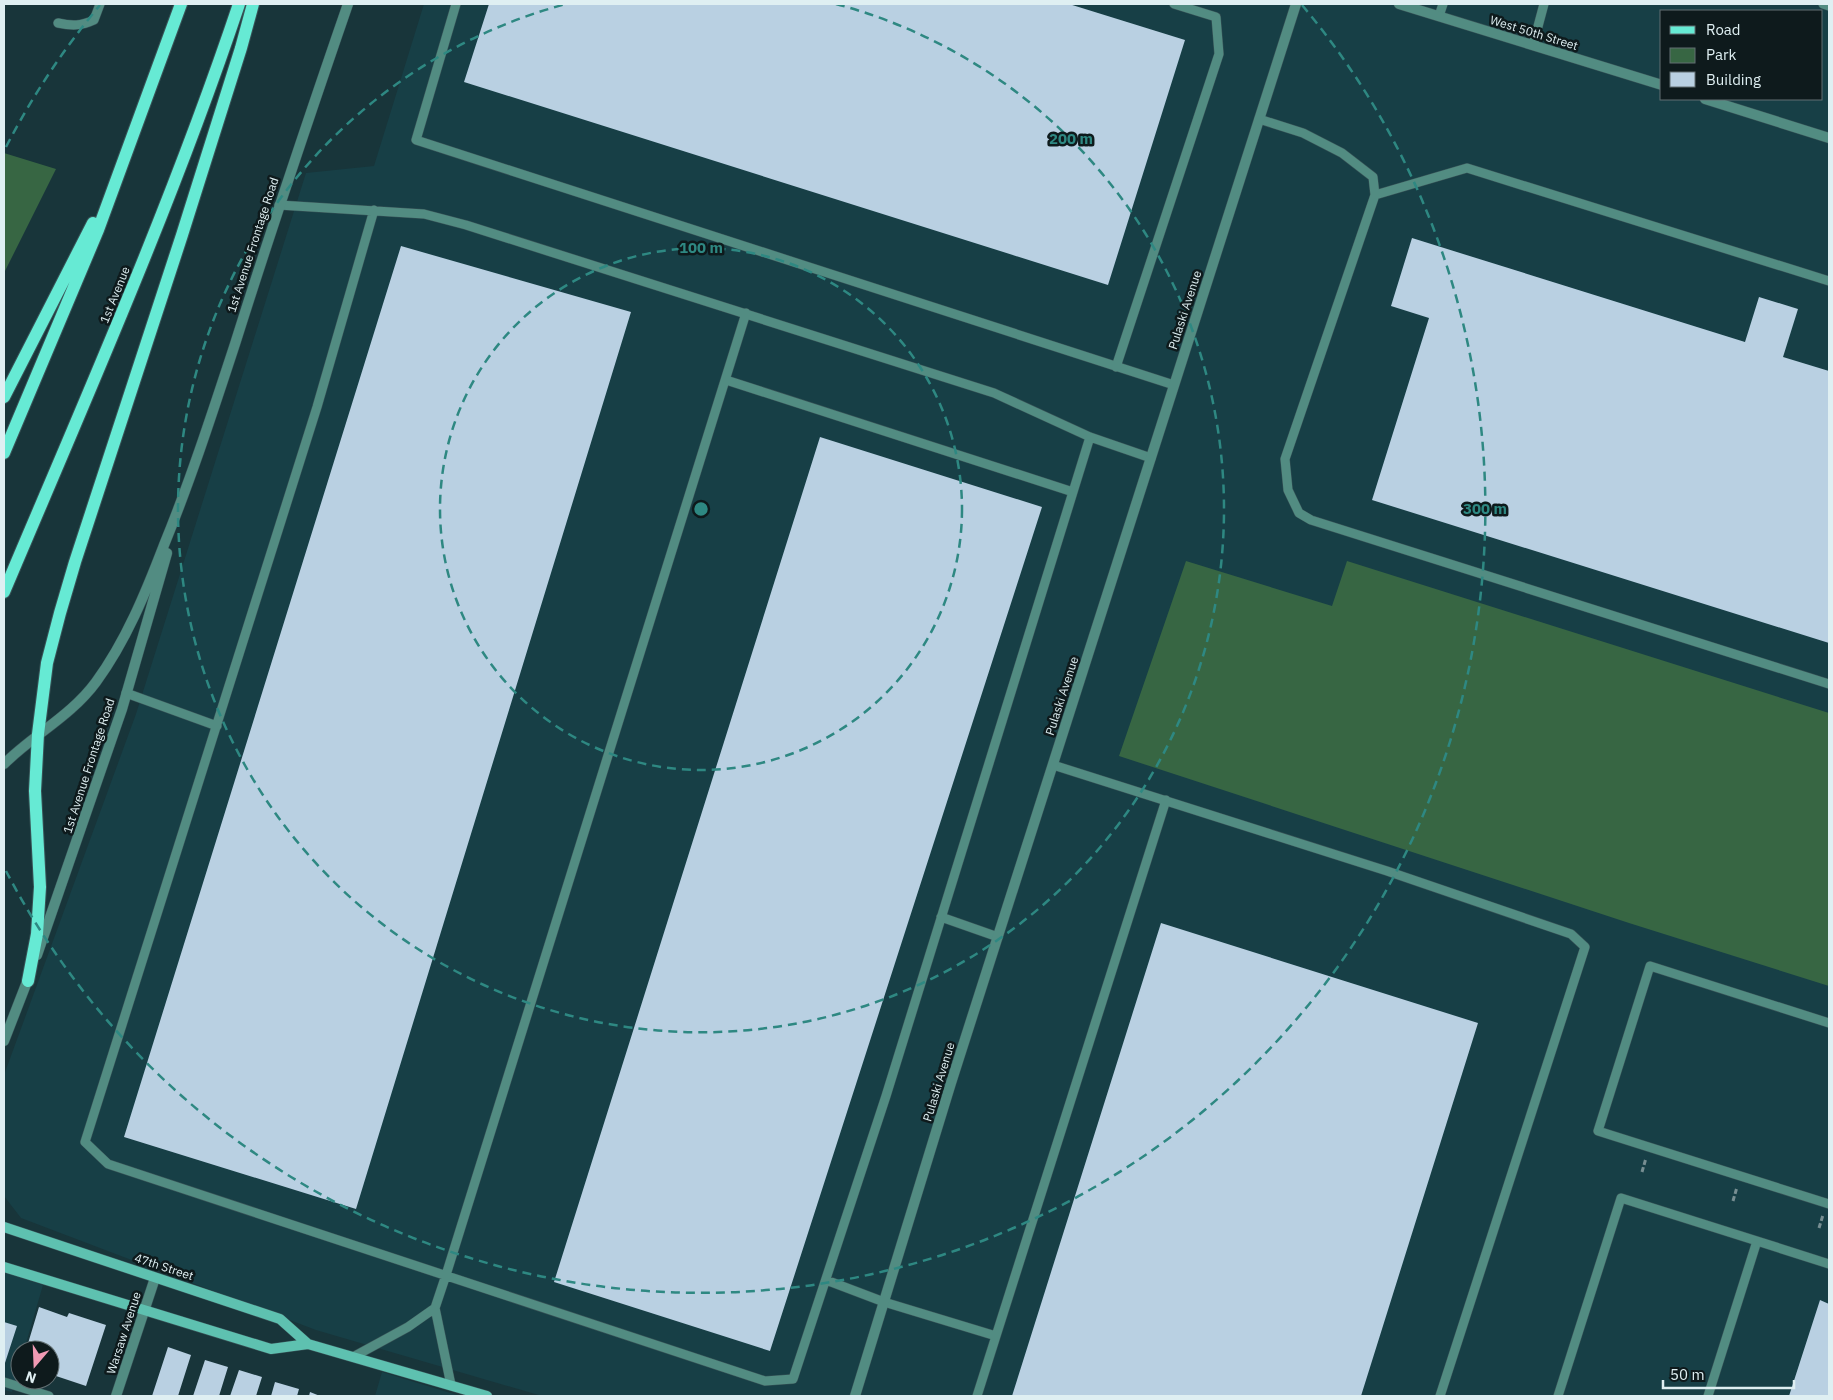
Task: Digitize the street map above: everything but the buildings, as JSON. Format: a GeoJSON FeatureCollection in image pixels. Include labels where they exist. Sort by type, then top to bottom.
{"type":"FeatureCollection","features":[{"type":"Feature","properties":{"kind":"main road"},"geometry":{"type":"LineString","coordinates":[[4,453],[98,230],[181,4]]}},
{"type":"Feature","properties":{"kind":"main road","name":"1st Avenue"},"geometry":{"type":"LineString","coordinates":[[4,592],[190,145],[239,4]]}},
{"type":"Feature","properties":{"kind":"main road"},"geometry":{"type":"LineString","coordinates":[[28,981],[37,934],[40,887],[35,791],[38,734],[47,663],[60,613],[185,225],[253,4]]}},
{"type":"Feature","properties":{"kind":"main road"},"geometry":{"type":"LineString","coordinates":[[4,397],[97,215],[132,141]]}},
{"type":"Feature","properties":{"kind":"main road"},"geometry":{"type":"LineString","coordinates":[[4,1219],[16,1231]]}},
{"type":"Feature","properties":{"kind":"main road","name":"47th Street"},"geometry":{"type":"LineString","coordinates":[[4,1227],[280,1319],[308,1344]]}},
{"type":"Feature","properties":{"kind":"main road","name":"47th Street"},"geometry":{"type":"LineString","coordinates":[[4,1267],[270,1348],[308,1344],[487,1396]]}},
{"type":"Feature","properties":{"kind":"street","name":"1st Avenue Frontage Road"},"geometry":{"type":"LineString","coordinates":[[4,764],[38,734],[70,710],[95,684],[116,651],[149,583],[184,494],[214,409],[279,205],[348,4]]}},
{"type":"Feature","properties":{"kind":"street","name":"Pulaski Avenue"},"geometry":{"type":"LineString","coordinates":[[855,1396],[998,937],[1296,4]]}},
{"type":"Feature","properties":{"kind":"street","name":"West 50th Street"},"geometry":{"type":"LineString","coordinates":[[1399,4],[1660,84]]}},
{"type":"Feature","properties":{"kind":"street"},"geometry":{"type":"LineString","coordinates":[[1708,100],[1829,138]]}},
{"type":"Feature","properties":{"kind":"street","name":"1st Avenue Frontage Road"},"geometry":{"type":"LineString","coordinates":[[4,1041],[60,894],[126,693],[184,494]]}},
{"type":"Feature","properties":{"kind":"street","name":"Warsaw Avenue"},"geometry":{"type":"LineString","coordinates":[[116,1396],[155,1278]]}},
{"type":"Feature","properties":{"kind":"lane"},"geometry":{"type":"LineString","coordinates":[[58,23],[72,26],[82,25],[94,20],[100,4]]}},
{"type":"Feature","properties":{"kind":"lane"},"geometry":{"type":"LineString","coordinates":[[456,4],[416,140],[1174,385]]}},
{"type":"Feature","properties":{"kind":"lane"},"geometry":{"type":"LineString","coordinates":[[1116,367],[1219,54],[1216,17],[1174,4]]}},
{"type":"Feature","properties":{"kind":"lane"},"geometry":{"type":"LineString","coordinates":[[1439,16],[1443,4]]}},
{"type":"Feature","properties":{"kind":"lane"},"geometry":{"type":"LineString","coordinates":[[1533,46],[1544,4]]}},
{"type":"Feature","properties":{"kind":"lane"},"geometry":{"type":"LineString","coordinates":[[1823,4],[1829,6]]}},
{"type":"Feature","properties":{"kind":"lane"},"geometry":{"type":"LineString","coordinates":[[1259,119],[1303,133],[1342,153],[1373,177],[1375,195],[1284,459],[1288,490],[1299,513],[1311,520],[1829,684]]}},
{"type":"Feature","properties":{"kind":"lane"},"geometry":{"type":"LineString","coordinates":[[1375,195],[1467,168],[1829,281]]}},
{"type":"Feature","properties":{"kind":"lane"},"geometry":{"type":"LineString","coordinates":[[279,205],[424,214],[466,225],[994,393],[1090,437],[1151,458]]}},
{"type":"Feature","properties":{"kind":"lane"},"geometry":{"type":"LineString","coordinates":[[374,210],[316,406],[84,1142],[108,1164],[765,1381],[793,1379],[889,1087],[1090,437]]}},
{"type":"Feature","properties":{"kind":"lane"},"geometry":{"type":"LineString","coordinates":[[451,1385],[435,1308],[746,313]]}},
{"type":"Feature","properties":{"kind":"lane"},"geometry":{"type":"LineString","coordinates":[[726,380],[1073,492]]}},
{"type":"Feature","properties":{"kind":"lane"},"geometry":{"type":"LineString","coordinates":[[126,693],[216,726]]}},
{"type":"Feature","properties":{"kind":"lane"},"geometry":{"type":"LineString","coordinates":[[1053,765],[1387,870],[1571,934],[1585,947],[1440,1396]]}},
{"type":"Feature","properties":{"kind":"lane"},"geometry":{"type":"LineString","coordinates":[[977,1396],[1166,800]]}},
{"type":"Feature","properties":{"kind":"lane"},"geometry":{"type":"LineString","coordinates":[[941,917],[998,937]]}},
{"type":"Feature","properties":{"kind":"lane"},"geometry":{"type":"LineString","coordinates":[[1829,1022],[1650,966],[1598,1131],[1829,1204]]}},
{"type":"Feature","properties":{"kind":"lane"},"geometry":{"type":"LineString","coordinates":[[1558,1396],[1621,1198],[1829,1264]]}},
{"type":"Feature","properties":{"kind":"lane"},"geometry":{"type":"LineString","coordinates":[[1708,1396],[1757,1241]]}},
{"type":"Feature","properties":{"kind":"lane"},"geometry":{"type":"LineString","coordinates":[[826,1280],[884,1302],[996,1336]]}},
{"type":"Feature","properties":{"kind":"lane"},"geometry":{"type":"LineString","coordinates":[[353,1357],[408,1327],[435,1308]]}},
{"type":"Feature","properties":{"kind":"lane"},"geometry":{"type":"LineString","coordinates":[[4,1382],[49,1396]]}},
{"type":"Feature","properties":{"kind":"shaded area"},"geometry":{"type":"Polygon","coordinates":[[[424,4],[1829,4],[1829,1396],[542,1396],[316,1330],[21,1218],[4,1196],[4,1075],[136,714],[306,173],[374,166],[424,4]]]}},
{"type":"Feature","properties":{"kind":"shaded area"},"geometry":{"type":"Polygon","coordinates":[[[4,1272],[43,1285],[27,1340],[10,1340],[10,1390],[13,1390],[12,1392],[4,1390],[4,1272]]]}},
{"type":"Feature","properties":{"kind":"shaded area"},"geometry":{"type":"Polygon","coordinates":[[[382,1372],[460,1396],[375,1396],[382,1372]]]}},
{"type":"Feature","properties":{"kind":"green space"},"geometry":{"type":"Polygon","coordinates":[[[4,153],[56,169],[4,273],[4,153]]]}},
{"type":"Feature","properties":{"kind":"green space"},"geometry":{"type":"Polygon","coordinates":[[[1186,561],[1332,606],[1347,561],[1829,713],[1829,986],[1629,923],[1119,756],[1186,561]]]}}]}
